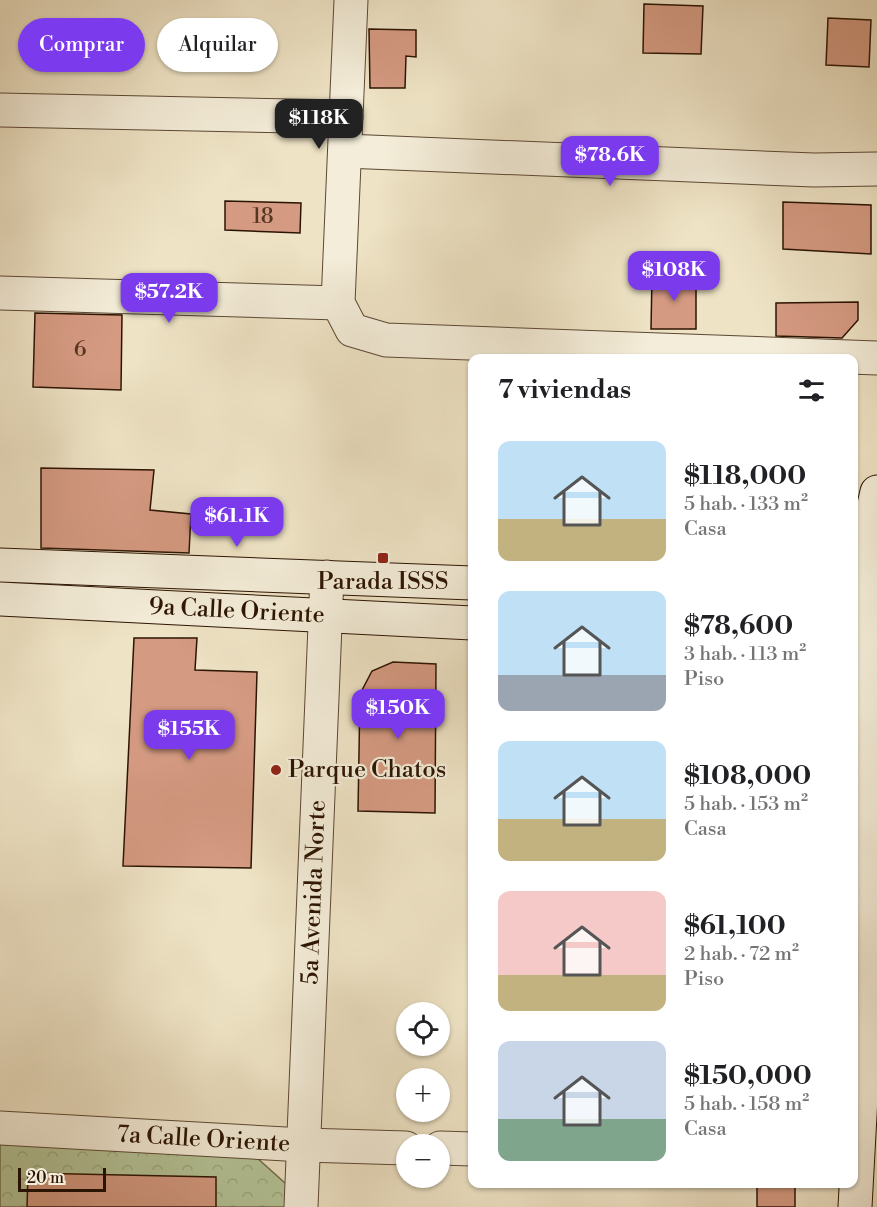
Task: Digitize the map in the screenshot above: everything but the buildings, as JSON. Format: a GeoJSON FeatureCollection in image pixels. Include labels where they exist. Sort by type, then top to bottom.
{"type":"FeatureCollection","features":[{"type":"Feature","properties":{"kind":"street"},"geometry":{"type":"LineString","coordinates":[[351,0],[338,303],[352,330],[386,340],[768,354]]}},
{"type":"Feature","properties":{"kind":"street"},"geometry":{"type":"LineString","coordinates":[[0,110],[346,117]]}},
{"type":"Feature","properties":{"kind":"street"},"geometry":{"type":"LineString","coordinates":[[345,151],[814,170],[877,169]]}},
{"type":"Feature","properties":{"kind":"street"},"geometry":{"type":"LineString","coordinates":[[0,293],[338,303]]}},
{"type":"Feature","properties":{"kind":"street"},"geometry":{"type":"LineString","coordinates":[[858,357],[877,358]]}},
{"type":"Feature","properties":{"kind":"street"},"geometry":{"type":"LineString","coordinates":[[858,549],[871,518],[877,492]]}},
{"type":"Feature","properties":{"kind":"street"},"geometry":{"type":"LineString","coordinates":[[855,1207],[863,1158],[874,918],[875,853],[866,775],[867,597],[877,534]]}},
{"type":"Feature","properties":{"kind":"street","name":"9a Calle Oriente"},"geometry":{"type":"LineString","coordinates":[[0,566],[468,583]]}},
{"type":"Feature","properties":{"kind":"street","name":"5a Avenida Norte"},"geometry":{"type":"LineString","coordinates":[[301,1207],[327,577]]}},
{"type":"Feature","properties":{"kind":"street","name":"9a Calle Oriente"},"geometry":{"type":"LineString","coordinates":[[0,599],[468,622]]}},
{"type":"Feature","properties":{"kind":"street","name":"7a Calle Oriente"},"geometry":{"type":"LineString","coordinates":[[0,1128],[304,1145],[396,1148]]}},
{"type":"Feature","properties":{"kind":"street"},"geometry":{"type":"LineString","coordinates":[[450,1148],[468,1149]]}},
{"type":"Feature","properties":{"kind":"green space"},"geometry":{"type":"Polygon","coordinates":[[[0,1137],[247,1149],[294,1191],[293,1207],[0,1207],[0,1137]]]}},
{"type":"Feature","properties":{"kind":"place","name":"Parada ISSS"},"geometry":{"type":"Point","coordinates":[383,558]}},
{"type":"Feature","properties":{"kind":"place","name":"Parque Chatos"},"geometry":{"type":"Point","coordinates":[276,770]}}]}
